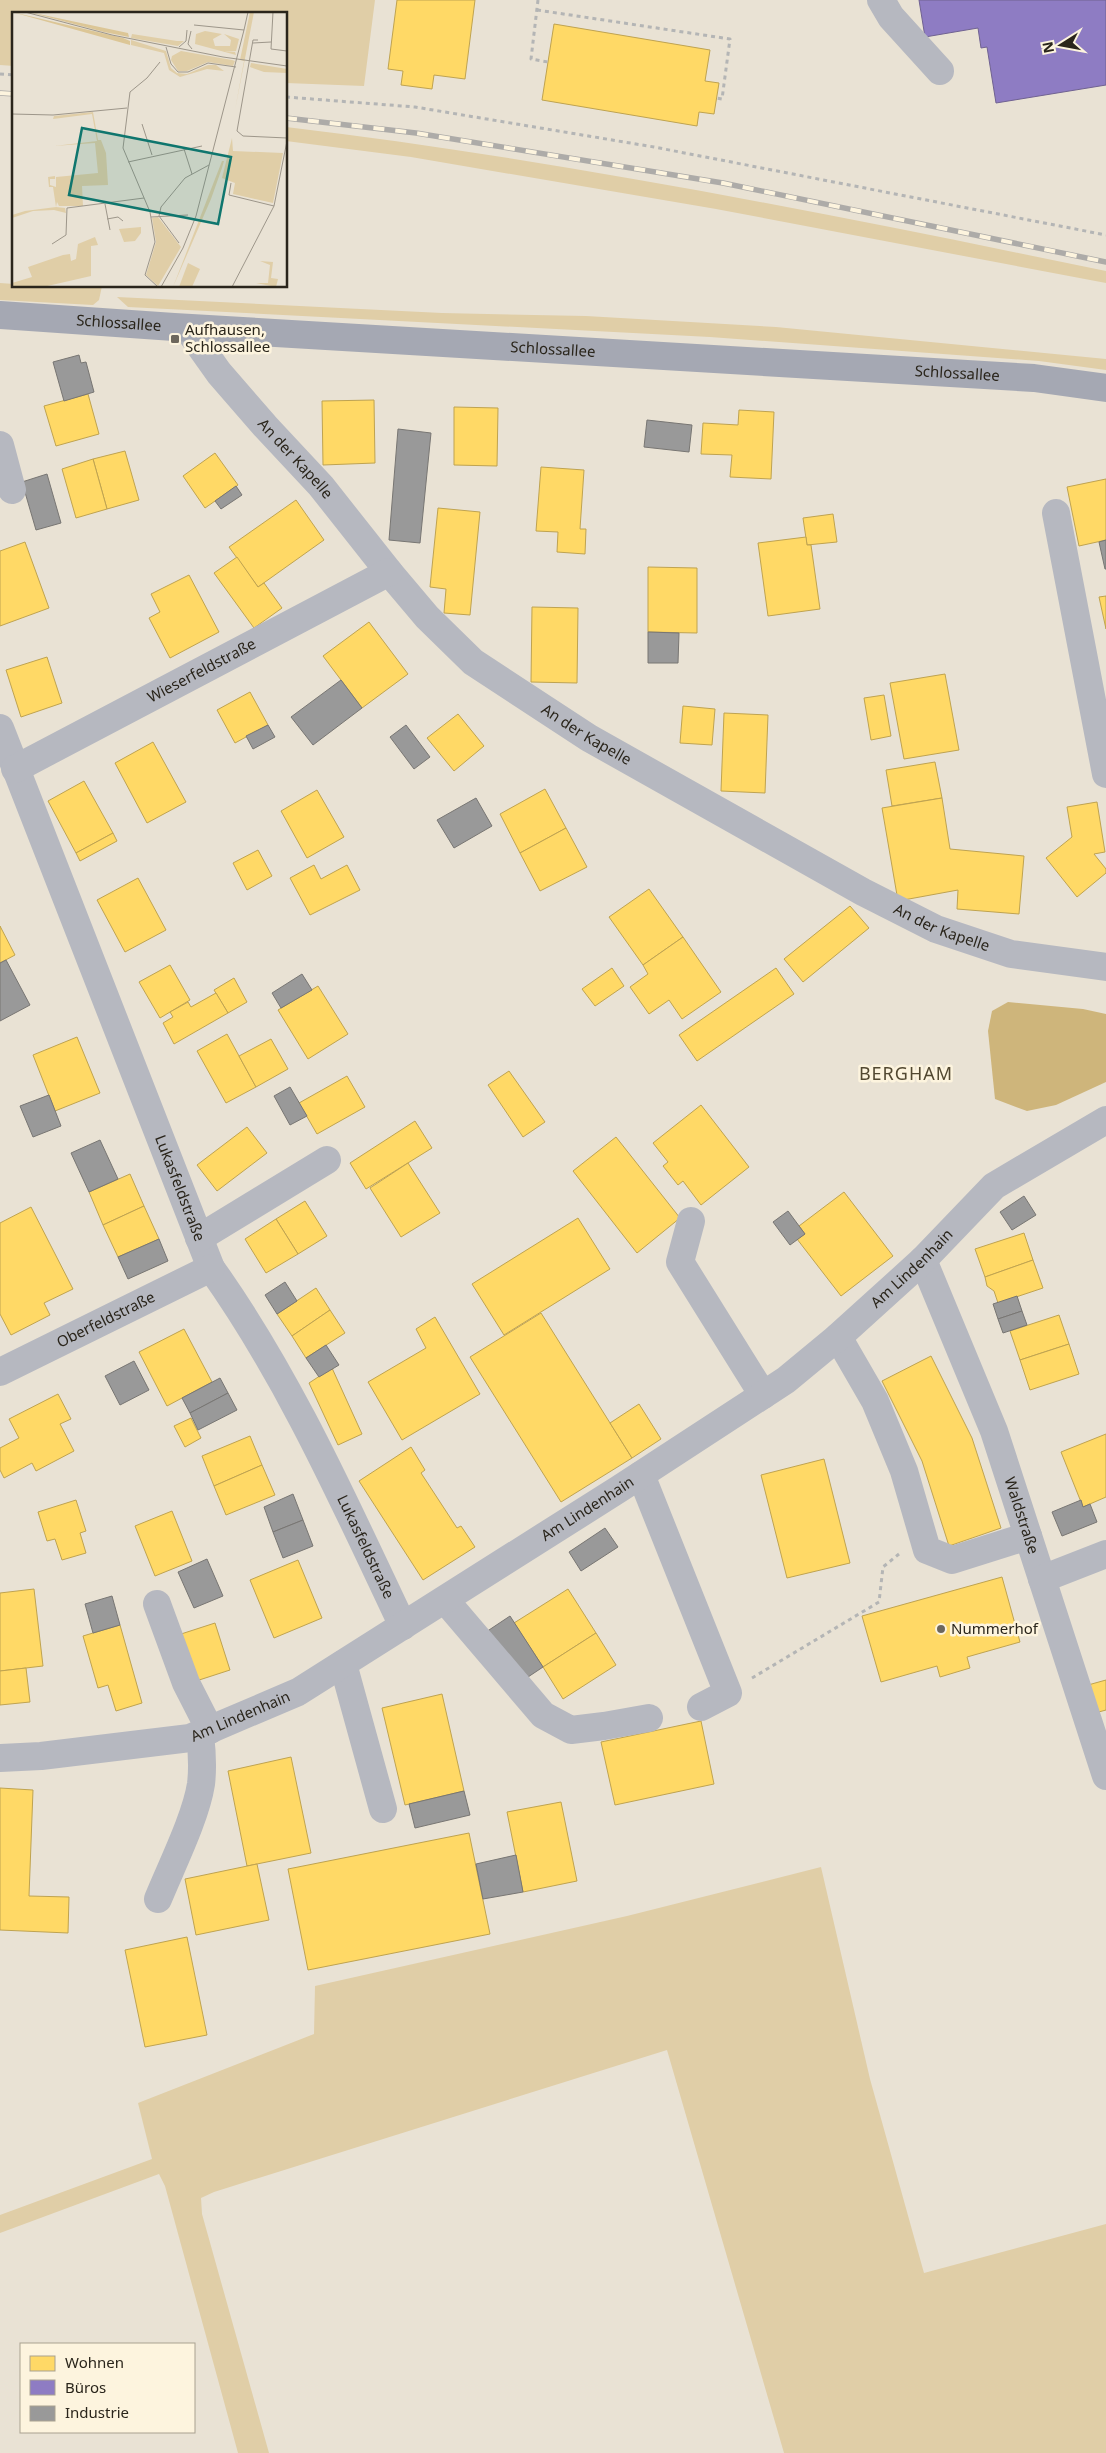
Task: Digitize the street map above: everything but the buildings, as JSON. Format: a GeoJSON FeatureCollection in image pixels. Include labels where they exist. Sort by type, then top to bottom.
{"type":"FeatureCollection","features":[{"type":"Feature","properties":{"kind":"main road","name":"Schlossallee"},"geometry":{"type":"LineString","coordinates":[[0,315],[187,328],[1034,378],[1106,388]]}},
{"type":"Feature","properties":{"kind":"street"},"geometry":{"type":"LineString","coordinates":[[881,0],[892,17],[940,70]]}},
{"type":"Feature","properties":{"kind":"street","name":"An der Kapelle"},"geometry":{"type":"LineString","coordinates":[[187,328],[219,373],[321,486],[388,572],[427,617],[473,662],[580,733],[863,892],[936,929],[1011,954],[1106,967]]}},
{"type":"Feature","properties":{"kind":"street"},"geometry":{"type":"LineString","coordinates":[[0,445],[12,490]]}},
{"type":"Feature","properties":{"kind":"street"},"geometry":{"type":"LineString","coordinates":[[1056,513],[1106,774]]}},
{"type":"Feature","properties":{"kind":"street","name":"Wieserfeldstraße"},"geometry":{"type":"LineString","coordinates":[[15,769],[388,572]]}},
{"type":"Feature","properties":{"kind":"street","name":"Lukasfeldstraße"},"geometry":{"type":"LineString","coordinates":[[0,728],[211,1268],[244,1314],[316,1445],[403,1626]]}},
{"type":"Feature","properties":{"kind":"street","name":"Am Lindenhain"},"geometry":{"type":"LineString","coordinates":[[0,1758],[41,1756],[190,1738],[298,1692],[641,1475],[786,1380],[838,1337],[923,1260],[994,1186],[1106,1120]]}},
{"type":"Feature","properties":{"kind":"street"},"geometry":{"type":"LineString","coordinates":[[199,1238],[327,1160]]}},
{"type":"Feature","properties":{"kind":"street"},"geometry":{"type":"LineString","coordinates":[[691,1221],[680,1262],[763,1395]]}},
{"type":"Feature","properties":{"kind":"street","name":"Waldstraße"},"geometry":{"type":"LineString","coordinates":[[923,1260],[994,1431],[1106,1776]]}},
{"type":"Feature","properties":{"kind":"street","name":"Oberfeldstraße"},"geometry":{"type":"LineString","coordinates":[[0,1372],[211,1268]]}},
{"type":"Feature","properties":{"kind":"street"},"geometry":{"type":"LineString","coordinates":[[838,1337],[875,1401],[904,1471],[927,1550],[952,1560],[1028,1536]]}},
{"type":"Feature","properties":{"kind":"street"},"geometry":{"type":"LineString","coordinates":[[641,1475],[728,1693],[701,1708]]}},
{"type":"Feature","properties":{"kind":"street"},"geometry":{"type":"LineString","coordinates":[[1042,1580],[1106,1554]]}},
{"type":"Feature","properties":{"kind":"street"},"geometry":{"type":"LineString","coordinates":[[445,1600],[543,1714],[570,1730],[649,1718]]}},
{"type":"Feature","properties":{"kind":"street"},"geometry":{"type":"LineString","coordinates":[[157,1604],[205,1732],[199,1794],[158,1899]]}},
{"type":"Feature","properties":{"kind":"street"},"geometry":{"type":"LineString","coordinates":[[343,1664],[383,1810]]}},
{"type":"Feature","properties":{"kind":"path"},"geometry":{"type":"LineString","coordinates":[[538,0],[531,59],[548,62]]}},
{"type":"Feature","properties":{"kind":"path"},"geometry":{"type":"LineString","coordinates":[[537,10],[730,39],[722,99],[716,98]]}},
{"type":"Feature","properties":{"kind":"path"},"geometry":{"type":"LineString","coordinates":[[288,96],[415,107],[654,146],[1106,235]]}},
{"type":"Feature","properties":{"kind":"path"},"geometry":{"type":"LineString","coordinates":[[728,1693],[879,1602],[883,1567],[922,1534]]}},
{"type":"Feature","properties":{"kind":"shaded area"},"geometry":{"type":"Polygon","coordinates":[[[0,0],[375,0],[364,86],[288,83],[288,12],[12,12],[12,66],[0,65],[0,0]]]}},
{"type":"Feature","properties":{"kind":"shaded area"},"geometry":{"type":"Polygon","coordinates":[[[288,127],[389,140],[698,190],[1106,271],[1106,283],[716,209],[411,157],[288,141],[288,127]]]}},
{"type":"Feature","properties":{"kind":"shaded area"},"geometry":{"type":"Polygon","coordinates":[[[0,283],[12,284],[12,288],[102,288],[99,300],[93,305],[0,300],[0,283]]]}},
{"type":"Feature","properties":{"kind":"shaded area"},"geometry":{"type":"Polygon","coordinates":[[[117,297],[442,313],[586,316],[776,327],[1106,359],[1106,370],[1039,361],[710,337],[128,307],[117,297]]]}},
{"type":"Feature","properties":{"kind":"shaded area"},"geometry":{"type":"Polygon","coordinates":[[[1008,1002],[1083,1009],[1106,1014],[1106,1082],[1056,1105],[1027,1111],[995,1099],[988,1031],[992,1011],[1008,1002]]]}},
{"type":"Feature","properties":{"kind":"shaded area"},"geometry":{"type":"Polygon","coordinates":[[[821,1867],[870,2079],[924,2273],[1106,2224],[1106,2453],[784,2453],[667,2050],[214,2192],[201,2198],[202,2214],[269,2453],[238,2453],[165,2186],[159,2174],[0,2233],[0,2215],[152,2159],[138,2103],[314,2034],[315,1986],[627,1916],[821,1867]]]}},
{"type":"Feature","properties":{"kind":"railway"},"geometry":{"type":"LineString","coordinates":[[0,93],[12,94]]}},
{"type":"Feature","properties":{"kind":"railway"},"geometry":{"type":"LineString","coordinates":[[288,118],[416,133],[723,183],[1106,262]]}},
{"type":"Feature","properties":{"kind":"place","name":"Aufhausen, Schlossallee"},"geometry":{"type":"Point","coordinates":[175,339]}},
{"type":"Feature","properties":{"kind":"place","name":"Nummerhof"},"geometry":{"type":"Point","coordinates":[941,1629]}},
{"type":"Feature","properties":{"kind":"district","name":"BERGHAM"},"geometry":{"type":"Point","coordinates":[906,1074]}}]}
